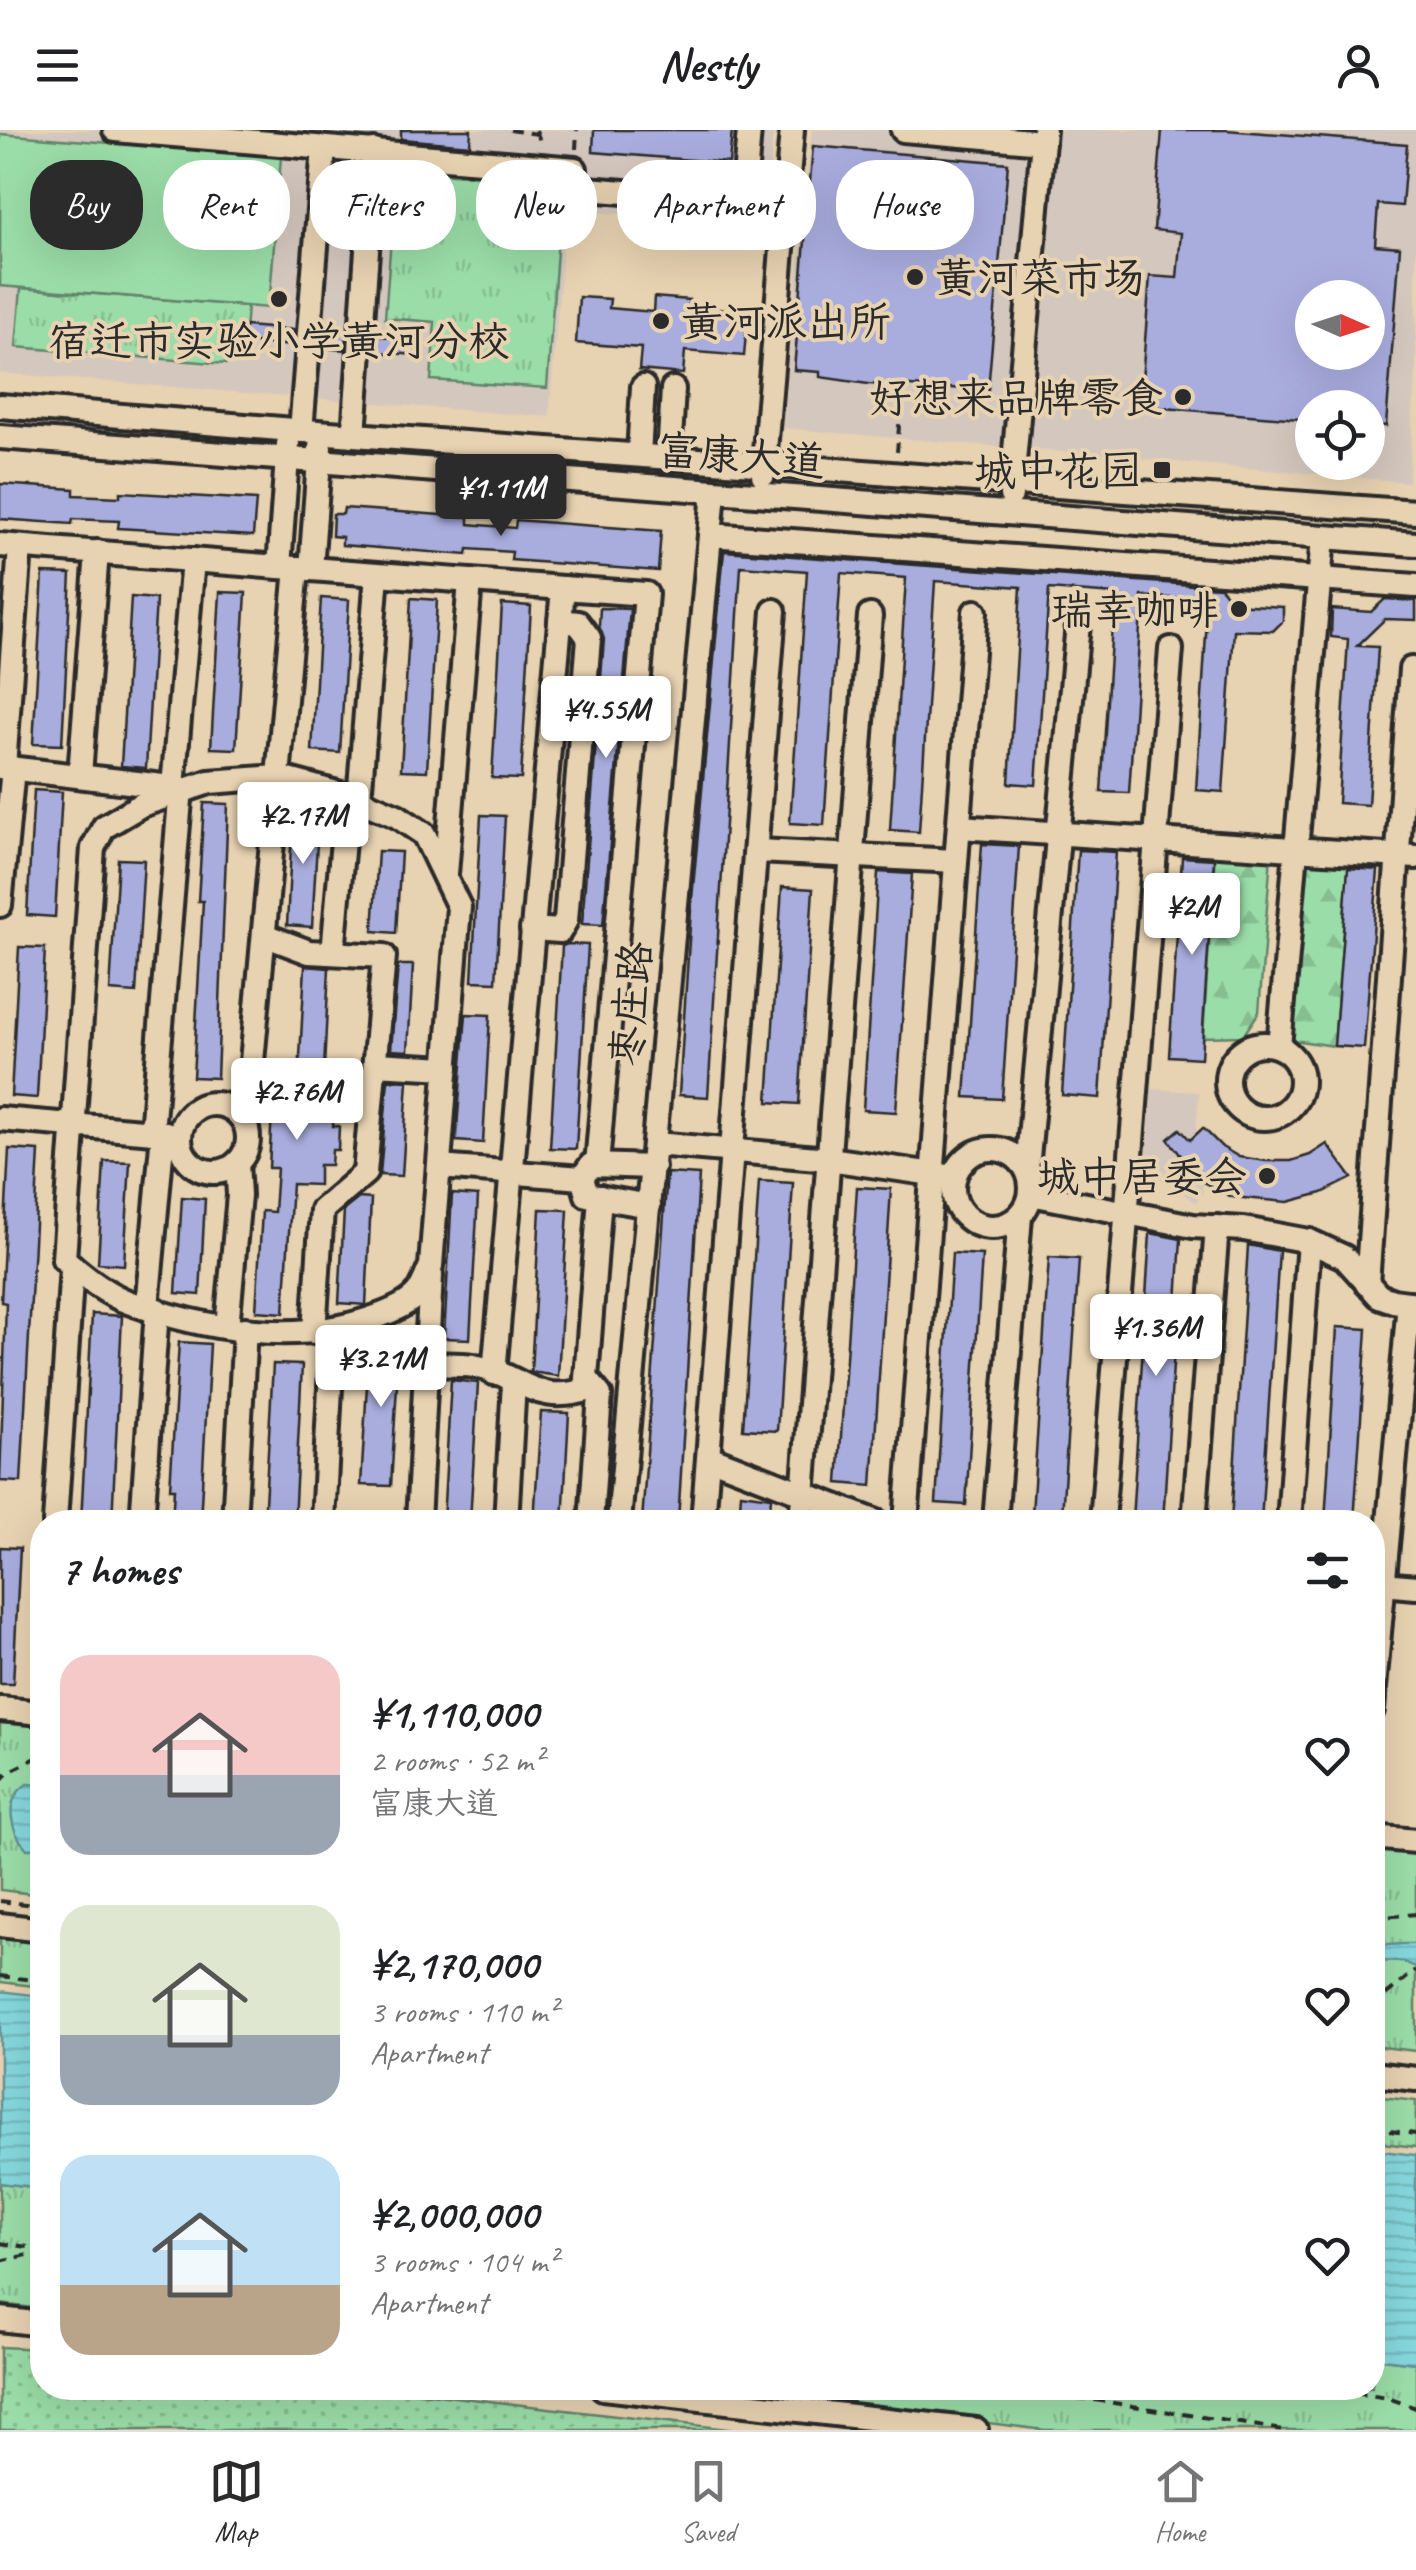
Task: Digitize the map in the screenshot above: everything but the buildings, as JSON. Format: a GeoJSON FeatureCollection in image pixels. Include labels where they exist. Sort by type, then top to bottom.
{"type":"FeatureCollection","features":[{"type":"Feature","properties":{"kind":"street"},"geometry":{"type":"LineString","coordinates":[[115,130],[575,169],[574,188],[738,200],[744,191],[749,130]]}},
{"type":"Feature","properties":{"kind":"street"},"geometry":{"type":"LineString","coordinates":[[761,494],[792,130]]}},
{"type":"Feature","properties":{"kind":"street"},"geometry":{"type":"LineString","coordinates":[[917,131],[1043,136],[1010,513]]}},
{"type":"Feature","properties":{"kind":"street"},"geometry":{"type":"LineString","coordinates":[[296,568],[287,458],[304,432],[324,148]]}},
{"type":"Feature","properties":{"kind":"street"},"geometry":{"type":"LineString","coordinates":[[354,436],[374,151]]}},
{"type":"Feature","properties":{"kind":"street"},"geometry":{"type":"LineString","coordinates":[[639,455],[643,386]]}},
{"type":"Feature","properties":{"kind":"street"},"geometry":{"type":"LineString","coordinates":[[669,457],[673,389]]}},
{"type":"Feature","properties":{"kind":"street","name":"富康大道"},"geometry":{"type":"LineString","coordinates":[[0,406],[354,436],[1416,512]]}},
{"type":"Feature","properties":{"kind":"street"},"geometry":{"type":"LineString","coordinates":[[237,1112],[249,1095],[296,568],[319,460],[304,432]]}},
{"type":"Feature","properties":{"kind":"street","name":"富康大道"},"geometry":{"type":"LineString","coordinates":[[0,437],[1416,544]]}},
{"type":"Feature","properties":{"kind":"street","name":"枣庄路"},"geometry":{"type":"LineString","coordinates":[[621,1510],[714,492]]}},
{"type":"Feature","properties":{"kind":"street"},"geometry":{"type":"LineString","coordinates":[[710,534],[1416,586]]}},
{"type":"Feature","properties":{"kind":"street"},"geometry":{"type":"LineString","coordinates":[[1279,1047],[1323,537]]}},
{"type":"Feature","properties":{"kind":"street"},"geometry":{"type":"LineString","coordinates":[[0,905],[10,546],[646,594],[587,1195],[650,1206]]}},
{"type":"Feature","properties":{"kind":"street"},"geometry":{"type":"LineString","coordinates":[[80,775],[97,552]]}},
{"type":"Feature","properties":{"kind":"street"},"geometry":{"type":"LineString","coordinates":[[143,1510],[192,560]]}},
{"type":"Feature","properties":{"kind":"street"},"geometry":{"type":"LineString","coordinates":[[333,953],[376,574]]}},
{"type":"Feature","properties":{"kind":"street"},"geometry":{"type":"LineString","coordinates":[[446,877],[470,581]]}},
{"type":"Feature","properties":{"kind":"street"},"geometry":{"type":"LineString","coordinates":[[506,1510],[504,1378],[510,1172],[563,588]]}},
{"type":"Feature","properties":{"kind":"street"},"geometry":{"type":"LineString","coordinates":[[705,1510],[774,612]]}},
{"type":"Feature","properties":{"kind":"street"},"geometry":{"type":"LineString","coordinates":[[907,1510],[943,1176],[956,860],[974,612]]}},
{"type":"Feature","properties":{"kind":"street"},"geometry":{"type":"LineString","coordinates":[[802,1510],[870,616]]}},
{"type":"Feature","properties":{"kind":"street"},"geometry":{"type":"LineString","coordinates":[[532,929],[560,931],[566,920],[589,638],[578,623],[560,621]]}},
{"type":"Feature","properties":{"kind":"street"},"geometry":{"type":"LineString","coordinates":[[996,1510],[1020,1216],[1031,1194],[1027,1169],[1078,624]]}},
{"type":"Feature","properties":{"kind":"street"},"geometry":{"type":"LineString","coordinates":[[1103,1510],[1171,649]]}},
{"type":"Feature","properties":{"kind":"street"},"geometry":{"type":"LineString","coordinates":[[1367,1284],[1406,857],[1411,668]]}},
{"type":"Feature","properties":{"kind":"street"},"geometry":{"type":"LineString","coordinates":[[6,767],[180,789]]}},
{"type":"Feature","properties":{"kind":"street"},"geometry":{"type":"LineString","coordinates":[[419,1510],[431,1266],[459,907],[446,877],[424,834],[397,816],[353,798],[278,777],[209,782],[180,789],[141,805],[104,827],[92,848],[64,1258],[82,1276],[125,1301],[236,1328],[298,1334],[324,1331],[387,1313],[417,1294],[431,1266]]}},
{"type":"Feature","properties":{"kind":"street"},"geometry":{"type":"LineString","coordinates":[[959,827],[1406,857]]}},
{"type":"Feature","properties":{"kind":"street"},"geometry":{"type":"LineString","coordinates":[[758,851],[956,860]]}},
{"type":"Feature","properties":{"kind":"street"},"geometry":{"type":"LineString","coordinates":[[264,936],[310,952],[384,956],[365,1173],[322,1210],[323,1510]]}},
{"type":"Feature","properties":{"kind":"street"},"geometry":{"type":"LineString","coordinates":[[375,1064],[446,1068]]}},
{"type":"Feature","properties":{"kind":"street"},"geometry":{"type":"LineString","coordinates":[[165,1133],[206,1104],[228,1106],[244,1121],[248,1144],[237,1163],[234,1510]]}},
{"type":"Feature","properties":{"kind":"street"},"geometry":{"type":"LineString","coordinates":[[0,1119],[165,1133],[194,1166],[216,1172],[237,1163]]}},
{"type":"Feature","properties":{"kind":"street"},"geometry":{"type":"LineString","coordinates":[[439,1167],[590,1172],[654,1155],[734,1151],[829,1159],[943,1176],[981,1150],[1008,1152],[1027,1169]]}},
{"type":"Feature","properties":{"kind":"street"},"geometry":{"type":"LineString","coordinates":[[943,1176],[956,1204],[973,1223],[998,1227],[1020,1216]]}},
{"type":"Feature","properties":{"kind":"street"},"geometry":{"type":"LineString","coordinates":[[1031,1194],[1193,1226],[1244,1229],[1309,1242],[1344,1257],[1379,1296],[1413,1304],[1385,1528]]}},
{"type":"Feature","properties":{"kind":"street"},"geometry":{"type":"LineString","coordinates":[[592,1510],[600,1395],[586,1378],[600,1197]]}},
{"type":"Feature","properties":{"kind":"street"},"geometry":{"type":"LineString","coordinates":[[1195,1510],[1217,1228]]}},
{"type":"Feature","properties":{"kind":"street"},"geometry":{"type":"LineString","coordinates":[[1290,1510],[1309,1242]]}},
{"type":"Feature","properties":{"kind":"street"},"geometry":{"type":"LineString","coordinates":[[56,1510],[72,1266]]}},
{"type":"Feature","properties":{"kind":"street"},"geometry":{"type":"LineString","coordinates":[[427,1364],[474,1366],[531,1391],[568,1396],[594,1388]]}},
{"type":"Feature","properties":{"kind":"street"},"geometry":{"type":"LineString","coordinates":[[709,1457],[845,1510]]}},
{"type":"Feature","properties":{"kind":"street"},"geometry":{"type":"LineString","coordinates":[[1385,1584],[1416,1586]]}},
{"type":"Feature","properties":{"kind":"street"},"geometry":{"type":"LineString","coordinates":[[0,1710],[30,1712]]}},
{"type":"Feature","properties":{"kind":"street"},"geometry":{"type":"LineString","coordinates":[[1385,1838],[1416,1841]]}},
{"type":"Feature","properties":{"kind":"street"},"geometry":{"type":"LineString","coordinates":[[0,1913],[30,1917]]}},
{"type":"Feature","properties":{"kind":"street"},"geometry":{"type":"LineString","coordinates":[[0,1925],[30,1929]]}},
{"type":"Feature","properties":{"kind":"street"},"geometry":{"type":"LineString","coordinates":[[1385,2063],[1416,2066]]}},
{"type":"Feature","properties":{"kind":"street"},"geometry":{"type":"LineString","coordinates":[[1385,2075],[1416,2079]]}},
{"type":"Feature","properties":{"kind":"street"},"geometry":{"type":"LineString","coordinates":[[0,2319],[30,2323]]}},
{"type":"Feature","properties":{"kind":"street"},"geometry":{"type":"LineString","coordinates":[[709,2400],[976,2430]]}},
{"type":"Feature","properties":{"kind":"path"},"geometry":{"type":"LineString","coordinates":[[510,130],[537,134]]}},
{"type":"Feature","properties":{"kind":"path"},"geometry":{"type":"LineString","coordinates":[[895,474],[902,387]]}},
{"type":"Feature","properties":{"kind":"path"},"geometry":{"type":"LineString","coordinates":[[0,1782],[9,1772],[30,1761]]}},
{"type":"Feature","properties":{"kind":"path"},"geometry":{"type":"LineString","coordinates":[[0,1901],[30,1905]]}},
{"type":"Feature","properties":{"kind":"path"},"geometry":{"type":"LineString","coordinates":[[1385,1917],[1416,1914]]}},
{"type":"Feature","properties":{"kind":"path"},"geometry":{"type":"LineString","coordinates":[[1385,1996],[1415,1972]]}},
{"type":"Feature","properties":{"kind":"path"},"geometry":{"type":"LineString","coordinates":[[0,1976],[30,1980]]}},
{"type":"Feature","properties":{"kind":"path"},"geometry":{"type":"LineString","coordinates":[[1385,2130],[1416,2134]]}},
{"type":"Feature","properties":{"kind":"path"},"geometry":{"type":"LineString","coordinates":[[0,2244],[30,2249]]}},
{"type":"Feature","properties":{"kind":"path"},"geometry":{"type":"LineString","coordinates":[[0,2261],[30,2254]]}},
{"type":"Feature","properties":{"kind":"path"},"geometry":{"type":"LineString","coordinates":[[1385,2398],[1416,2408]]}},
{"type":"Feature","properties":{"kind":"path"},"geometry":{"type":"LineString","coordinates":[[1095,2400],[1284,2430]]}},
{"type":"Feature","properties":{"kind":"shaded area","name":"宿迁市实验小学黄河分校"},"geometry":{"type":"Polygon","coordinates":[[[0,130],[773,130],[770,160],[617,160],[617,214],[597,212],[597,160],[476,160],[476,250],[563,250],[549,417],[0,373],[0,130]]]}},
{"type":"Feature","properties":{"kind":"shaded area","name":"黄河菜市场"},"geometry":{"type":"Polygon","coordinates":[[[812,130],[1043,130],[1014,448],[782,428],[800,250],[816,250],[816,160],[809,160],[812,130]]]}},
{"type":"Feature","properties":{"kind":"shaded area"},"geometry":{"type":"Polygon","coordinates":[[[1045,130],[1416,130],[1416,371],[1408,482],[1385,480],[1385,390],[1295,390],[1295,472],[1017,448],[1045,130]]]}},
{"type":"Feature","properties":{"kind":"shaded area"},"geometry":{"type":"Polygon","coordinates":[[[1151,1089],[1199,1092],[1194,1156],[1203,1191],[1196,1202],[1150,1172],[1147,1158],[1151,1089]]]}},
{"type":"Feature","properties":{"kind":"green space"},"geometry":{"type":"Polygon","coordinates":[[[0,134],[281,157],[163,160],[163,250],[274,250],[269,308],[0,286],[0,134]]]}},
{"type":"Feature","properties":{"kind":"green space"},"geometry":{"type":"Polygon","coordinates":[[[456,174],[476,176],[476,250],[557,250],[547,388],[431,380],[435,322],[385,318],[390,250],[456,250],[456,174]]]}},
{"type":"Feature","properties":{"kind":"green space"},"geometry":{"type":"Polygon","coordinates":[[[21,288],[247,306],[244,346],[226,364],[16,347],[21,288]]]}},
{"type":"Feature","properties":{"kind":"green space"},"geometry":{"type":"Polygon","coordinates":[[[1215,852],[1271,855],[1259,1012],[1243,1036],[1203,1037],[1215,852]]]}},
{"type":"Feature","properties":{"kind":"green space"},"geometry":{"type":"Polygon","coordinates":[[[1302,857],[1349,860],[1334,1046],[1293,1040],[1289,1032],[1302,857]]]}},
{"type":"Feature","properties":{"kind":"green space"},"geometry":{"type":"Polygon","coordinates":[[[0,1722],[30,1725],[30,1894],[0,1890],[0,1722]]]}},
{"type":"Feature","properties":{"kind":"green space"},"geometry":{"type":"Polygon","coordinates":[[[1385,1830],[1416,1832],[1416,2051],[1385,2047],[1385,1830]]]}},
{"type":"Feature","properties":{"kind":"green space"},"geometry":{"type":"Polygon","coordinates":[[[0,1937],[30,1941],[30,1986],[0,1982],[0,1937]]]}},
{"type":"Feature","properties":{"kind":"green space"},"geometry":{"type":"Polygon","coordinates":[[[1385,2097],[1416,2101],[1416,2147],[1385,2143],[1385,2097]]]}},
{"type":"Feature","properties":{"kind":"green space"},"geometry":{"type":"Polygon","coordinates":[[[0,2183],[30,2187],[30,2308],[0,2304],[0,2183]]]}},
{"type":"Feature","properties":{"kind":"green space"},"geometry":{"type":"Polygon","coordinates":[[[0,2347],[30,2348],[30,2400],[480,2400],[736,2430],[0,2430],[0,2347]]]}},
{"type":"Feature","properties":{"kind":"green space"},"geometry":{"type":"Polygon","coordinates":[[[1385,2359],[1416,2363],[1416,2430],[1045,2430],[799,2400],[1385,2400],[1385,2359]]]}},
{"type":"Feature","properties":{"kind":"water"},"geometry":{"type":"Polygon","coordinates":[[[30,1784],[30,1849],[13,1825],[12,1807],[19,1791],[30,1784]]]}},
{"type":"Feature","properties":{"kind":"water"},"geometry":{"type":"Polygon","coordinates":[[[1416,1944],[1416,1967],[1385,1961],[1385,1945],[1416,1944]]]}},
{"type":"Feature","properties":{"kind":"water"},"geometry":{"type":"Polygon","coordinates":[[[0,1991],[30,1995],[30,2187],[0,2183],[0,1991]]]}},
{"type":"Feature","properties":{"kind":"water"},"geometry":{"type":"Polygon","coordinates":[[[1385,2151],[1416,2155],[1416,2363],[1385,2359],[1385,2151]]]}},
{"type":"Feature","properties":{"kind":"place","name":"黄河菜市场"},"geometry":{"type":"Point","coordinates":[915,277]}},
{"type":"Feature","properties":{"kind":"place","name":"宿迁市实验小学黄河分校"},"geometry":{"type":"Point","coordinates":[279,299]}},
{"type":"Feature","properties":{"kind":"place","name":"黄河派出所"},"geometry":{"type":"Point","coordinates":[661,321]}},
{"type":"Feature","properties":{"kind":"place","name":"好想来品牌零食"},"geometry":{"type":"Point","coordinates":[1183,397]}},
{"type":"Feature","properties":{"kind":"place","name":"城中花园"},"geometry":{"type":"Point","coordinates":[1162,470]}},
{"type":"Feature","properties":{"kind":"place","name":"瑞幸咖啡"},"geometry":{"type":"Point","coordinates":[1239,609]}},
{"type":"Feature","properties":{"kind":"place","name":"城中居委会"},"geometry":{"type":"Point","coordinates":[1267,1176]}}]}
